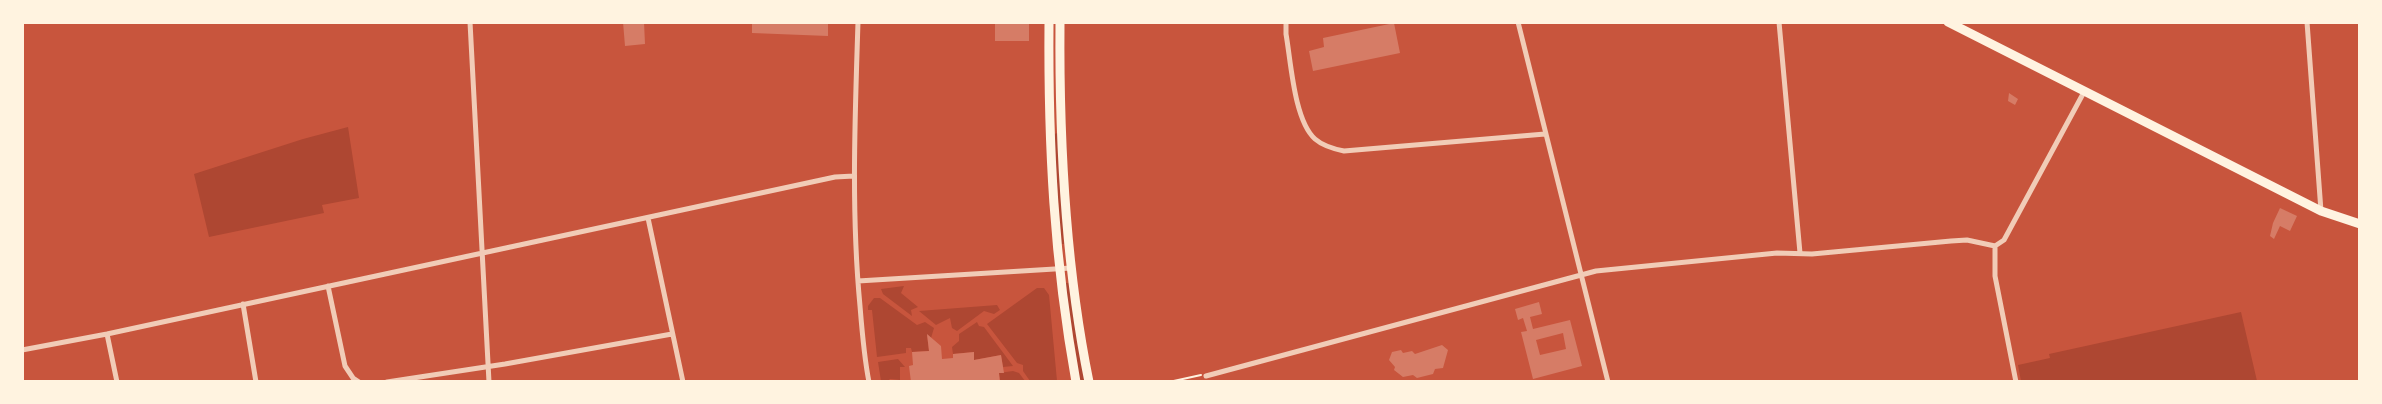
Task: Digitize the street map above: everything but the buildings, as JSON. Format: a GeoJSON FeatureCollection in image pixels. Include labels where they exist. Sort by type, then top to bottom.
{"type":"FeatureCollection","features":[{"type":"Feature","properties":{"kind":"main road"},"geometry":{"type":"LineString","coordinates":[[1049,22],[1049,130],[1058,268],[1076,382]]}},
{"type":"Feature","properties":{"kind":"main road"},"geometry":{"type":"LineString","coordinates":[[1060,22],[1062,129],[1071,268],[1089,382]]}},
{"type":"Feature","properties":{"kind":"main road"},"geometry":{"type":"LineString","coordinates":[[1948,22],[2321,211],[2360,224]]}},
{"type":"Feature","properties":{"kind":"main road"},"geometry":{"type":"LineString","coordinates":[[1049,130],[1062,129]]}},
{"type":"Feature","properties":{"kind":"street"},"geometry":{"type":"LineString","coordinates":[[470,22],[489,382]]}},
{"type":"Feature","properties":{"kind":"street"},"geometry":{"type":"LineString","coordinates":[[858,22],[854,176],[858,281],[869,382]]}},
{"type":"Feature","properties":{"kind":"street"},"geometry":{"type":"LineString","coordinates":[[1286,22],[1286,34],[1303,118],[1308,130],[1323,145],[1344,150],[1545,134]]}},
{"type":"Feature","properties":{"kind":"street"},"geometry":{"type":"LineString","coordinates":[[1518,22],[1608,382]]}},
{"type":"Feature","properties":{"kind":"street"},"geometry":{"type":"LineString","coordinates":[[1779,22],[1800,253]]}},
{"type":"Feature","properties":{"kind":"street"},"geometry":{"type":"LineString","coordinates":[[2307,22],[2321,211]]}},
{"type":"Feature","properties":{"kind":"street"},"geometry":{"type":"LineString","coordinates":[[1206,376],[1596,271],[1777,253],[1812,254],[1951,241],[1967,240],[1995,246],[2004,240],[2084,92]]}},
{"type":"Feature","properties":{"kind":"street"},"geometry":{"type":"LineString","coordinates":[[22,350],[107,334],[835,177],[854,176]]}},
{"type":"Feature","properties":{"kind":"street"},"geometry":{"type":"LineString","coordinates":[[648,218],[683,382]]}},
{"type":"Feature","properties":{"kind":"street"},"geometry":{"type":"LineString","coordinates":[[1995,246],[1995,276],[2016,382]]}},
{"type":"Feature","properties":{"kind":"street"},"geometry":{"type":"LineString","coordinates":[[858,281],[1071,268]]}},
{"type":"Feature","properties":{"kind":"street"},"geometry":{"type":"LineString","coordinates":[[328,286],[345,366],[353,378],[360,382]]}},
{"type":"Feature","properties":{"kind":"street"},"geometry":{"type":"LineString","coordinates":[[243,304],[256,382]]}},
{"type":"Feature","properties":{"kind":"street"},"geometry":{"type":"LineString","coordinates":[[107,334],[117,382]]}},
{"type":"Feature","properties":{"kind":"street"},"geometry":{"type":"LineString","coordinates":[[388,382],[672,334]]}},
{"type":"Feature","properties":{"kind":"path"},"geometry":{"type":"LineString","coordinates":[[1169,382],[1197,375],[1206,376]]}},
{"type":"Feature","properties":{"kind":"shaded area"},"geometry":{"type":"Polygon","coordinates":[[[348,127],[359,198],[322,205],[324,213],[209,237],[194,174],[303,139],[348,127]]]}},
{"type":"Feature","properties":{"kind":"shaded area"},"geometry":{"type":"Polygon","coordinates":[[[1058,133],[1064,244],[1061,244],[1054,134],[1058,133]]]}},
{"type":"Feature","properties":{"kind":"shaded area"},"geometry":{"type":"Polygon","coordinates":[[[1065,283],[1069,283],[1085,381],[1080,381],[1065,283]]]}},
{"type":"Feature","properties":{"kind":"shaded area"},"geometry":{"type":"Polygon","coordinates":[[[904,286],[901,293],[918,307],[911,310],[912,316],[883,294],[881,289],[904,286]]]}},
{"type":"Feature","properties":{"kind":"shaded area"},"geometry":{"type":"Polygon","coordinates":[[[1037,288],[1044,288],[1049,295],[1057,381],[1030,381],[1023,371],[1023,365],[1017,363],[987,324],[1037,288]]]}},
{"type":"Feature","properties":{"kind":"shaded area"},"geometry":{"type":"Polygon","coordinates":[[[874,298],[880,298],[917,325],[925,322],[934,328],[931,338],[927,335],[929,351],[912,352],[911,348],[906,348],[906,353],[877,357],[872,310],[868,310],[868,306],[874,298]]]}},
{"type":"Feature","properties":{"kind":"shaded area"},"geometry":{"type":"Polygon","coordinates":[[[997,305],[1000,310],[994,314],[984,311],[957,331],[952,328],[950,318],[936,325],[919,311],[997,305]]]}},
{"type":"Feature","properties":{"kind":"shaded area"},"geometry":{"type":"Polygon","coordinates":[[[2241,312],[2257,381],[2021,381],[2018,365],[2050,358],[2049,354],[2241,312]]]}},
{"type":"Feature","properties":{"kind":"shaded area"},"geometry":{"type":"Polygon","coordinates":[[[977,322],[979,326],[984,327],[1013,366],[1003,367],[1001,355],[974,360],[974,352],[953,354],[952,347],[959,341],[959,334],[977,322]]]}},
{"type":"Feature","properties":{"kind":"shaded area"},"geometry":{"type":"Polygon","coordinates":[[[898,359],[905,367],[900,367],[900,380],[890,379],[888,381],[881,381],[878,362],[898,359]]]}},
{"type":"Feature","properties":{"kind":"shaded area"},"geometry":{"type":"Polygon","coordinates":[[[1013,371],[1019,373],[1025,381],[1000,381],[999,373],[1013,371]]]}}]}
